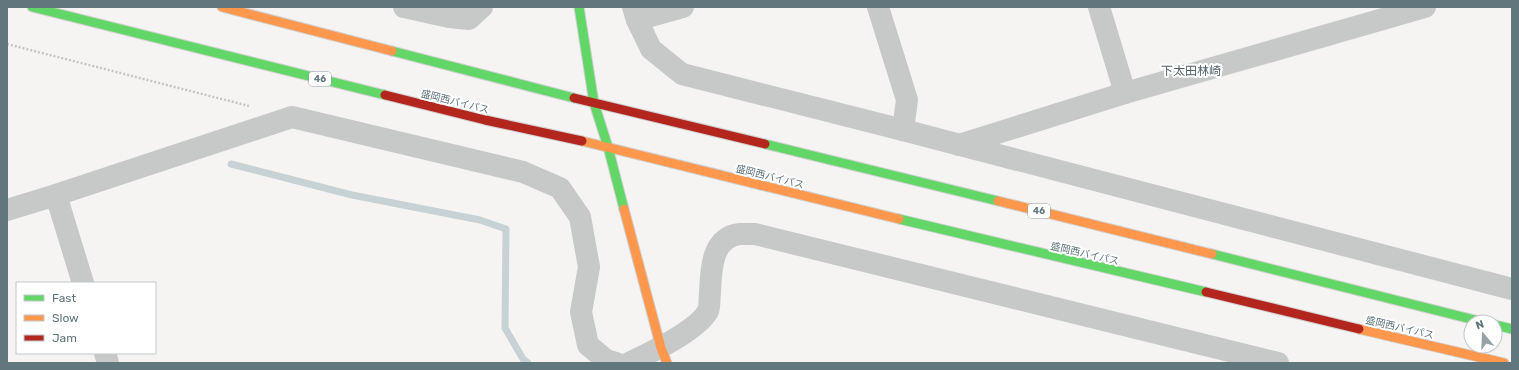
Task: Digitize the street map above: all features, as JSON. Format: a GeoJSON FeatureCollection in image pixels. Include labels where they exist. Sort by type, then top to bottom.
{"type":"FeatureCollection","features":[{"type":"Feature","properties":{"kind":"main road","name":"盛岡西バイパス"},"geometry":{"type":"LineString","coordinates":[[32,7],[485,120],[608,147],[967,236],[1504,363]]}},
{"type":"Feature","properties":{"kind":"main road","name":"46"},"geometry":{"type":"LineString","coordinates":[[222,7],[594,103],[1110,228],[1463,317]]}},
{"type":"Feature","properties":{"kind":"main road"},"geometry":{"type":"LineString","coordinates":[[579,7],[594,103],[608,147],[664,356]]}},
{"type":"Feature","properties":{"kind":"street"},"geometry":{"type":"LineString","coordinates":[[404,7],[449,17],[469,18],[482,7]]}},
{"type":"Feature","properties":{"kind":"street"},"geometry":{"type":"LineString","coordinates":[[683,7],[635,14],[651,49],[682,74],[903,130],[1512,289]]}},
{"type":"Feature","properties":{"kind":"street"},"geometry":{"type":"LineString","coordinates":[[878,7],[907,100],[903,130]]}},
{"type":"Feature","properties":{"kind":"street"},"geometry":{"type":"LineString","coordinates":[[1099,7],[1125,93]]}},
{"type":"Feature","properties":{"kind":"street"},"geometry":{"type":"LineString","coordinates":[[959,145],[1125,93],[1425,7]]}},
{"type":"Feature","properties":{"kind":"street"},"geometry":{"type":"LineString","coordinates":[[7,210],[292,117],[523,172],[560,188],[580,217],[588,267],[581,312],[588,345],[606,360],[616,363]]}},
{"type":"Feature","properties":{"kind":"street"},"geometry":{"type":"LineString","coordinates":[[56,195],[83,282]]}},
{"type":"Feature","properties":{"kind":"street"},"geometry":{"type":"LineString","coordinates":[[629,363],[664,356],[700,321],[709,310],[711,275],[715,254],[720,245],[730,237],[739,234],[755,234],[1278,363]]}},
{"type":"Feature","properties":{"kind":"path"},"geometry":{"type":"LineString","coordinates":[[7,44],[253,108]]}},
{"type":"Feature","properties":{"kind":"waterway"},"geometry":{"type":"LineString","coordinates":[[231,164],[352,195],[480,220],[506,229],[505,328],[523,359],[528,363]]}},
{"type":"Feature","properties":{"kind":"traffic: fast"},"geometry":{"type":"LineString","coordinates":[[32,7],[385,95]]}},
{"type":"Feature","properties":{"kind":"traffic: fast"},"geometry":{"type":"LineString","coordinates":[[579,7],[594,103],[608,147],[624,209]]}},
{"type":"Feature","properties":{"kind":"traffic: fast"},"geometry":{"type":"LineString","coordinates":[[392,51],[574,98]]}},
{"type":"Feature","properties":{"kind":"traffic: fast"},"geometry":{"type":"LineString","coordinates":[[765,144],[998,201]]}},
{"type":"Feature","properties":{"kind":"traffic: fast"},"geometry":{"type":"LineString","coordinates":[[899,219],[1206,292]]}},
{"type":"Feature","properties":{"kind":"traffic: fast"},"geometry":{"type":"LineString","coordinates":[[1212,254],[1463,317]]}},
{"type":"Feature","properties":{"kind":"traffic: fast"},"geometry":{"type":"LineString","coordinates":[[1503,327],[1512,329]]}},
{"type":"Feature","properties":{"kind":"traffic: slow"},"geometry":{"type":"LineString","coordinates":[[222,7],[392,51]]}},
{"type":"Feature","properties":{"kind":"traffic: slow"},"geometry":{"type":"LineString","coordinates":[[582,141],[899,219]]}},
{"type":"Feature","properties":{"kind":"traffic: slow"},"geometry":{"type":"LineString","coordinates":[[998,201],[1212,254]]}},
{"type":"Feature","properties":{"kind":"traffic: slow"},"geometry":{"type":"LineString","coordinates":[[624,209],[661,348],[667,363]]}},
{"type":"Feature","properties":{"kind":"traffic: slow"},"geometry":{"type":"LineString","coordinates":[[1359,329],[1504,363]]}},
{"type":"Feature","properties":{"kind":"traffic: jam"},"geometry":{"type":"LineString","coordinates":[[385,95],[485,120],[582,141]]}},
{"type":"Feature","properties":{"kind":"traffic: jam"},"geometry":{"type":"LineString","coordinates":[[574,98],[765,144]]}},
{"type":"Feature","properties":{"kind":"traffic: jam"},"geometry":{"type":"LineString","coordinates":[[1206,292],[1359,329]]}},
{"type":"Feature","properties":{"kind":"district","name":"下太田林崎"},"geometry":{"type":"Point","coordinates":[1191,71]}}]}
